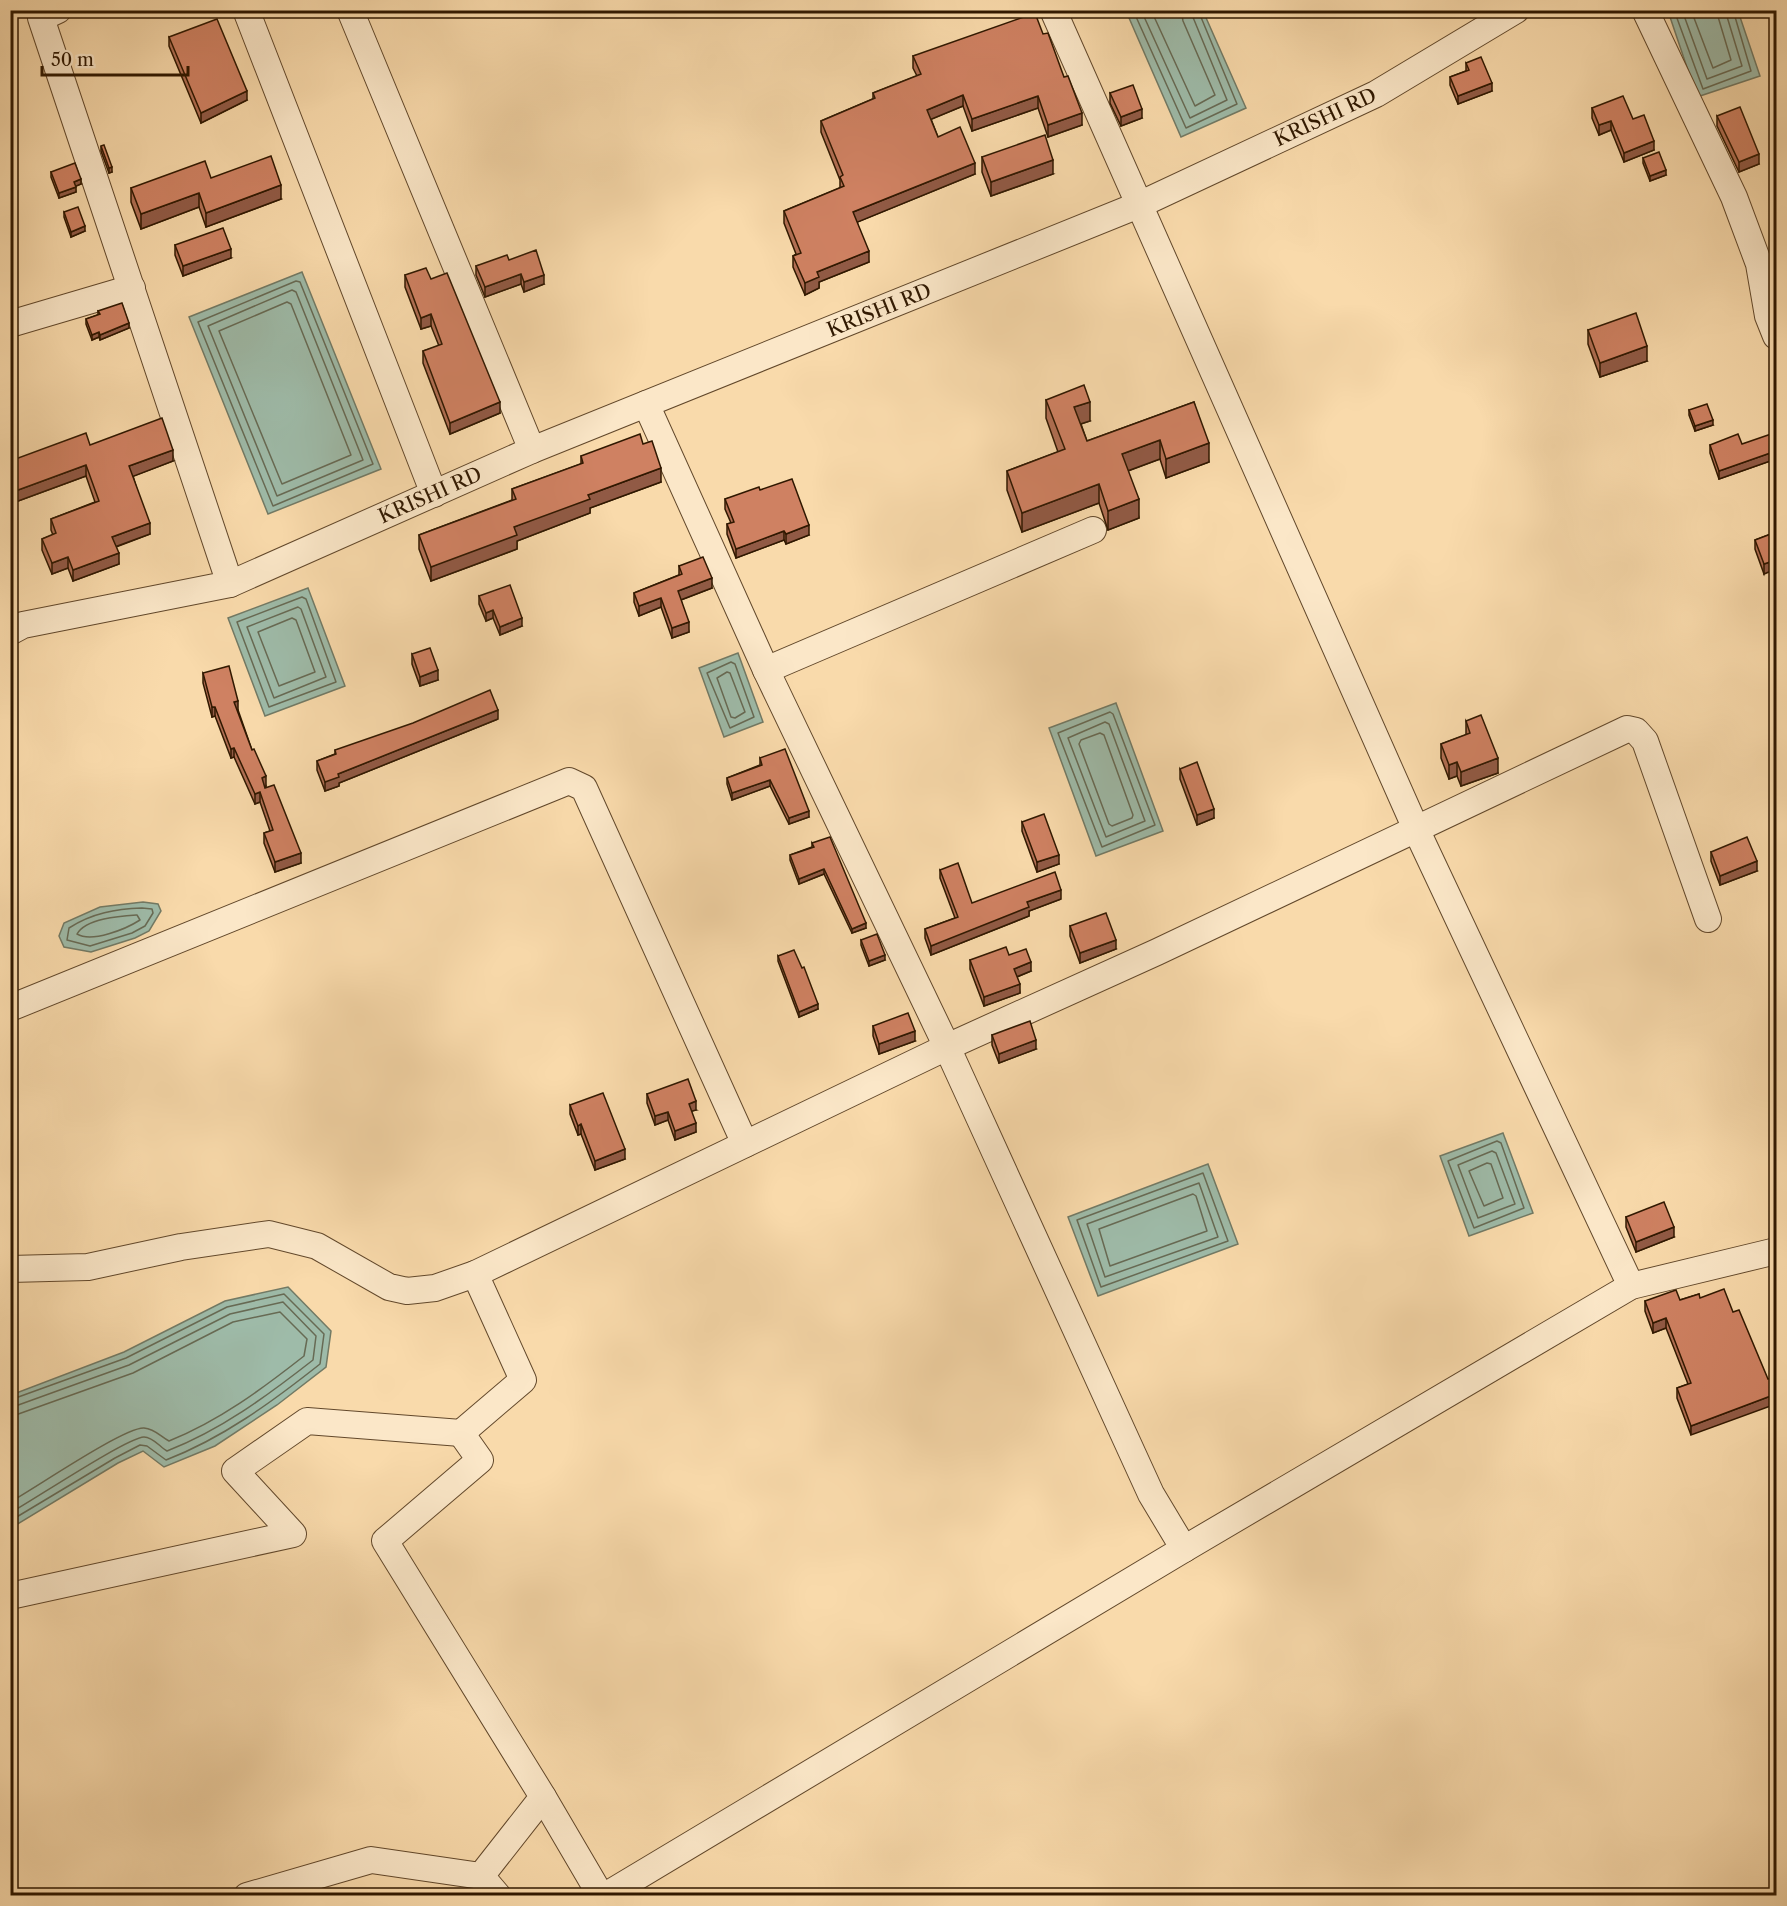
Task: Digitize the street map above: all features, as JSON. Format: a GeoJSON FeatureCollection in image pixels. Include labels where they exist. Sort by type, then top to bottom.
{"type":"FeatureCollection","features":[{"type":"Feature","properties":{"kind":"street"},"geometry":{"type":"LineString","coordinates":[[58,10],[40,18],[230,584]]}},
{"type":"Feature","properties":{"kind":"street"},"geometry":{"type":"LineString","coordinates":[[246,10],[434,494]]}},
{"type":"Feature","properties":{"kind":"street"},"geometry":{"type":"LineString","coordinates":[[350,10],[532,450]]}},
{"type":"Feature","properties":{"kind":"street"},"geometry":{"type":"LineString","coordinates":[[1053,10],[1141,204],[1416,829],[1631,1286]]}},
{"type":"Feature","properties":{"kind":"street","name":"KRISHI RD"},"geometry":{"type":"LineString","coordinates":[[10,632],[23,625],[230,584],[532,450],[1141,204],[1376,94],[1516,10]]}},
{"type":"Feature","properties":{"kind":"street"},"geometry":{"type":"LineString","coordinates":[[1645,10],[1734,196],[1759,264],[1768,316],[1776,336]]}},
{"type":"Feature","properties":{"kind":"street"},"geometry":{"type":"LineString","coordinates":[[10,324],[132,288]]}},
{"type":"Feature","properties":{"kind":"street"},"geometry":{"type":"LineString","coordinates":[[646,404],[766,670],[947,1047],[1151,1494],[1184,1549]]}},
{"type":"Feature","properties":{"kind":"street"},"geometry":{"type":"LineString","coordinates":[[766,670],[1093,530]]}},
{"type":"Feature","properties":{"kind":"street"},"geometry":{"type":"LineString","coordinates":[[10,1269],[88,1267],[181,1247],[270,1234],[317,1246],[389,1287],[407,1291],[435,1288],[475,1274],[947,1047],[1157,952],[1627,729],[1636,731],[1645,741],[1708,919]]}},
{"type":"Feature","properties":{"kind":"street"},"geometry":{"type":"LineString","coordinates":[[10,1008],[568,781],[584,788],[745,1144]]}},
{"type":"Feature","properties":{"kind":"street"},"geometry":{"type":"LineString","coordinates":[[461,1433],[480,1460],[385,1541],[603,1896],[1184,1549],[1631,1286],[1776,1251]]}},
{"type":"Feature","properties":{"kind":"street"},"geometry":{"type":"LineString","coordinates":[[10,1596],[293,1534],[236,1471],[307,1421],[461,1433],[523,1380],[475,1274]]}},
{"type":"Feature","properties":{"kind":"street"},"geometry":{"type":"LineString","coordinates":[[481,1876],[543,1797]]}},
{"type":"Feature","properties":{"kind":"street"},"geometry":{"type":"LineString","coordinates":[[247,1896],[371,1860],[481,1876],[498,1896]]}},
{"type":"Feature","properties":{"kind":"water"},"geometry":{"type":"Polygon","coordinates":[[[1126,11],[1203,11],[1246,108],[1181,137],[1126,11]]]}},
{"type":"Feature","properties":{"kind":"water"},"geometry":{"type":"Polygon","coordinates":[[[1668,11],[1738,11],[1760,76],[1697,97],[1668,11]]]}},
{"type":"Feature","properties":{"kind":"water"},"geometry":{"type":"Polygon","coordinates":[[[302,272],[381,469],[268,514],[189,317],[302,272]]]}},
{"type":"Feature","properties":{"kind":"water"},"geometry":{"type":"Polygon","coordinates":[[[308,588],[345,686],[265,716],[228,618],[308,588]]]}},
{"type":"Feature","properties":{"kind":"water"},"geometry":{"type":"Polygon","coordinates":[[[738,653],[763,722],[724,737],[699,668],[738,653]]]}},
{"type":"Feature","properties":{"kind":"water"},"geometry":{"type":"Polygon","coordinates":[[[1116,703],[1163,831],[1096,856],[1049,728],[1116,703]]]}},
{"type":"Feature","properties":{"kind":"water"},"geometry":{"type":"Polygon","coordinates":[[[143,902],[158,904],[161,911],[149,931],[135,938],[91,952],[64,947],[59,936],[64,923],[100,907],[143,902]]]}},
{"type":"Feature","properties":{"kind":"water"},"geometry":{"type":"Polygon","coordinates":[[[1503,1133],[1533,1213],[1469,1236],[1440,1156],[1503,1133]]]}},
{"type":"Feature","properties":{"kind":"water"},"geometry":{"type":"Polygon","coordinates":[[[1208,1164],[1238,1244],[1098,1296],[1068,1217],[1208,1164]]]}},
{"type":"Feature","properties":{"kind":"water"},"geometry":{"type":"Polygon","coordinates":[[[288,1287],[331,1331],[326,1367],[277,1405],[215,1446],[164,1467],[143,1451],[118,1463],[11,1528],[11,1395],[124,1352],[225,1301],[288,1287]]]}},
{"type":"Feature","properties":{"kind":"building"},"geometry":{"type":"Polygon","coordinates":[[[1035,13],[1043,34],[1048,33],[1064,77],[1068,76],[1082,113],[1048,125],[1038,96],[972,119],[963,95],[927,110],[938,137],[960,127],[975,163],[853,212],[869,251],[817,272],[819,277],[805,283],[793,256],[801,253],[784,211],[844,186],[840,177],[843,175],[821,121],[875,98],[873,93],[921,74],[913,56],[1035,13]]]}},
{"type":"Feature","properties":{"kind":"building"},"geometry":{"type":"Polygon","coordinates":[[[217,19],[247,91],[201,113],[169,37],[217,19]]]}},
{"type":"Feature","properties":{"kind":"building"},"geometry":{"type":"Polygon","coordinates":[[[1481,57],[1492,83],[1458,96],[1450,77],[1469,70],[1466,63],[1481,57]]]}},
{"type":"Feature","properties":{"kind":"building"},"geometry":{"type":"Polygon","coordinates":[[[1133,85],[1142,109],[1121,117],[1110,93],[1133,85]]]}},
{"type":"Feature","properties":{"kind":"building"},"geometry":{"type":"Polygon","coordinates":[[[1623,96],[1633,119],[1644,115],[1654,141],[1624,153],[1611,121],[1599,125],[1592,108],[1623,96]]]}},
{"type":"Feature","properties":{"kind":"building"},"geometry":{"type":"Polygon","coordinates":[[[1740,107],[1759,154],[1739,162],[1717,116],[1740,107]]]}},
{"type":"Feature","properties":{"kind":"building"},"geometry":{"type":"Polygon","coordinates":[[[1045,135],[1053,160],[991,182],[982,157],[1045,135]]]}},
{"type":"Feature","properties":{"kind":"building"},"geometry":{"type":"Polygon","coordinates":[[[104,145],[112,167],[109,168],[101,146],[104,145]]]}},
{"type":"Feature","properties":{"kind":"building"},"geometry":{"type":"Polygon","coordinates":[[[1659,152],[1666,170],[1650,176],[1643,158],[1659,152]]]}},
{"type":"Feature","properties":{"kind":"building"},"geometry":{"type":"Polygon","coordinates":[[[271,156],[281,185],[206,213],[199,193],[141,214],[131,188],[205,161],[211,178],[271,156]]]}},
{"type":"Feature","properties":{"kind":"building"},"geometry":{"type":"Polygon","coordinates":[[[75,163],[81,179],[74,182],[76,187],[59,193],[51,172],[75,163]]]}},
{"type":"Feature","properties":{"kind":"building"},"geometry":{"type":"Polygon","coordinates":[[[78,207],[85,226],[71,232],[64,212],[78,207]]]}},
{"type":"Feature","properties":{"kind":"building"},"geometry":{"type":"Polygon","coordinates":[[[223,228],[231,249],[183,266],[175,245],[223,228]]]}},
{"type":"Feature","properties":{"kind":"building"},"geometry":{"type":"Polygon","coordinates":[[[536,250],[544,275],[524,282],[521,274],[485,287],[476,266],[507,255],[509,260],[536,250]]]}},
{"type":"Feature","properties":{"kind":"building"},"geometry":{"type":"Polygon","coordinates":[[[426,268],[431,279],[447,273],[500,402],[450,423],[423,351],[442,344],[431,314],[421,318],[405,275],[426,268]]]}},
{"type":"Feature","properties":{"kind":"building"},"geometry":{"type":"Polygon","coordinates":[[[122,303],[129,323],[100,335],[99,332],[92,335],[86,319],[100,314],[98,311],[122,303]]]}},
{"type":"Feature","properties":{"kind":"building"},"geometry":{"type":"Polygon","coordinates":[[[1636,313],[1647,346],[1600,363],[1588,330],[1636,313]]]}},
{"type":"Feature","properties":{"kind":"building"},"geometry":{"type":"Polygon","coordinates":[[[1084,385],[1090,402],[1074,407],[1087,441],[1194,402],[1209,443],[1166,459],[1160,440],[1122,454],[1139,499],[1108,511],[1099,484],[1022,513],[1007,471],[1065,449],[1046,400],[1084,385]]]}},
{"type":"Feature","properties":{"kind":"building"},"geometry":{"type":"Polygon","coordinates":[[[1707,404],[1713,420],[1695,426],[1689,410],[1707,404]]]}},
{"type":"Feature","properties":{"kind":"building"},"geometry":{"type":"Polygon","coordinates":[[[162,418],[173,450],[129,466],[150,523],[112,537],[119,553],[73,570],[68,557],[52,563],[42,539],[56,533],[51,519],[99,501],[86,465],[10,493],[10,461],[86,433],[90,445],[162,418]]]}},
{"type":"Feature","properties":{"kind":"building"},"geometry":{"type":"Polygon","coordinates":[[[1774,433],[1776,451],[1719,471],[1710,445],[1738,434],[1742,444],[1774,433]]]}},
{"type":"Feature","properties":{"kind":"building"},"geometry":{"type":"Polygon","coordinates":[[[640,434],[643,444],[652,441],[661,468],[588,495],[590,499],[514,527],[517,535],[431,567],[419,535],[516,499],[512,489],[583,463],[581,456],[640,434]]]}},
{"type":"Feature","properties":{"kind":"building"},"geometry":{"type":"Polygon","coordinates":[[[792,479],[809,525],[786,534],[784,531],[736,549],[727,524],[734,522],[725,499],[792,479]]]}},
{"type":"Feature","properties":{"kind":"building"},"geometry":{"type":"Polygon","coordinates":[[[1776,532],[1776,560],[1764,564],[1755,540],[1776,532]]]}},
{"type":"Feature","properties":{"kind":"building"},"geometry":{"type":"Polygon","coordinates":[[[703,557],[712,578],[678,591],[689,622],[672,628],[661,598],[639,606],[634,593],[682,574],[679,566],[703,557]]]}},
{"type":"Feature","properties":{"kind":"building"},"geometry":{"type":"Polygon","coordinates":[[[510,585],[522,618],[500,627],[493,610],[486,613],[479,596],[510,585]]]}},
{"type":"Feature","properties":{"kind":"building"},"geometry":{"type":"Polygon","coordinates":[[[430,648],[438,670],[420,677],[412,654],[430,648]]]}},
{"type":"Feature","properties":{"kind":"building"},"geometry":{"type":"Polygon","coordinates":[[[229,666],[238,701],[234,702],[252,750],[254,749],[266,776],[262,778],[265,788],[274,785],[301,853],[275,862],[264,833],[273,830],[260,792],[255,794],[234,748],[231,749],[215,707],[212,707],[203,673],[229,666]]]}},
{"type":"Feature","properties":{"kind":"building"},"geometry":{"type":"Polygon","coordinates":[[[490,690],[498,710],[338,774],[339,777],[325,782],[317,761],[336,754],[335,750],[413,723],[490,690]]]}},
{"type":"Feature","properties":{"kind":"building"},"geometry":{"type":"Polygon","coordinates":[[[1481,715],[1498,758],[1461,772],[1457,762],[1449,765],[1441,744],[1470,733],[1466,721],[1481,715]]]}},
{"type":"Feature","properties":{"kind":"building"},"geometry":{"type":"Polygon","coordinates":[[[785,749],[809,811],[789,818],[770,780],[732,793],[727,778],[762,765],[760,758],[785,749]]]}},
{"type":"Feature","properties":{"kind":"building"},"geometry":{"type":"Polygon","coordinates":[[[1197,762],[1214,809],[1197,815],[1180,769],[1197,762]]]}},
{"type":"Feature","properties":{"kind":"building"},"geometry":{"type":"Polygon","coordinates":[[[1044,814],[1059,855],[1037,862],[1022,822],[1044,814]]]}},
{"type":"Feature","properties":{"kind":"building"},"geometry":{"type":"Polygon","coordinates":[[[830,837],[866,923],[852,929],[824,869],[799,879],[790,855],[814,847],[812,843],[830,837]]]}},
{"type":"Feature","properties":{"kind":"building"},"geometry":{"type":"Polygon","coordinates":[[[1747,837],[1757,861],[1720,876],[1711,852],[1747,837]]]}},
{"type":"Feature","properties":{"kind":"building"},"geometry":{"type":"Polygon","coordinates":[[[958,863],[972,903],[1055,872],[1061,890],[1027,902],[1029,907],[931,946],[925,929],[958,917],[940,870],[958,863]]]}},
{"type":"Feature","properties":{"kind":"building"},"geometry":{"type":"Polygon","coordinates":[[[1106,913],[1116,940],[1080,953],[1070,926],[1106,913]]]}},
{"type":"Feature","properties":{"kind":"building"},"geometry":{"type":"Polygon","coordinates":[[[877,934],[885,955],[869,961],[861,940],[877,934]]]}},
{"type":"Feature","properties":{"kind":"building"},"geometry":{"type":"Polygon","coordinates":[[[1006,947],[1009,955],[1026,949],[1031,962],[1014,969],[1020,984],[984,997],[970,960],[1006,947]]]}},
{"type":"Feature","properties":{"kind":"building"},"geometry":{"type":"Polygon","coordinates":[[[794,950],[802,968],[804,967],[818,1004],[799,1012],[778,956],[794,950]]]}},
{"type":"Feature","properties":{"kind":"building"},"geometry":{"type":"Polygon","coordinates":[[[908,1013],[915,1031],[879,1044],[873,1026],[908,1013]]]}},
{"type":"Feature","properties":{"kind":"building"},"geometry":{"type":"Polygon","coordinates":[[[1030,1021],[1036,1040],[999,1054],[992,1035],[1030,1021]]]}},
{"type":"Feature","properties":{"kind":"building"},"geometry":{"type":"Polygon","coordinates":[[[688,1079],[696,1101],[689,1104],[696,1123],[675,1131],[668,1112],[655,1116],[647,1094],[688,1079]]]}},
{"type":"Feature","properties":{"kind":"building"},"geometry":{"type":"Polygon","coordinates":[[[603,1093],[625,1149],[595,1161],[581,1124],[578,1126],[570,1105],[603,1093]]]}},
{"type":"Feature","properties":{"kind":"building"},"geometry":{"type":"Polygon","coordinates":[[[1664,1202],[1674,1227],[1636,1242],[1626,1217],[1664,1202]]]}},
{"type":"Feature","properties":{"kind":"building"},"geometry":{"type":"Polygon","coordinates":[[[1724,1289],[1733,1312],[1739,1310],[1768,1379],[1776,1376],[1776,1394],[1691,1426],[1677,1388],[1691,1383],[1666,1318],[1653,1323],[1645,1301],[1676,1290],[1680,1300],[1699,1294],[1700,1298],[1724,1289]]]}}]}
